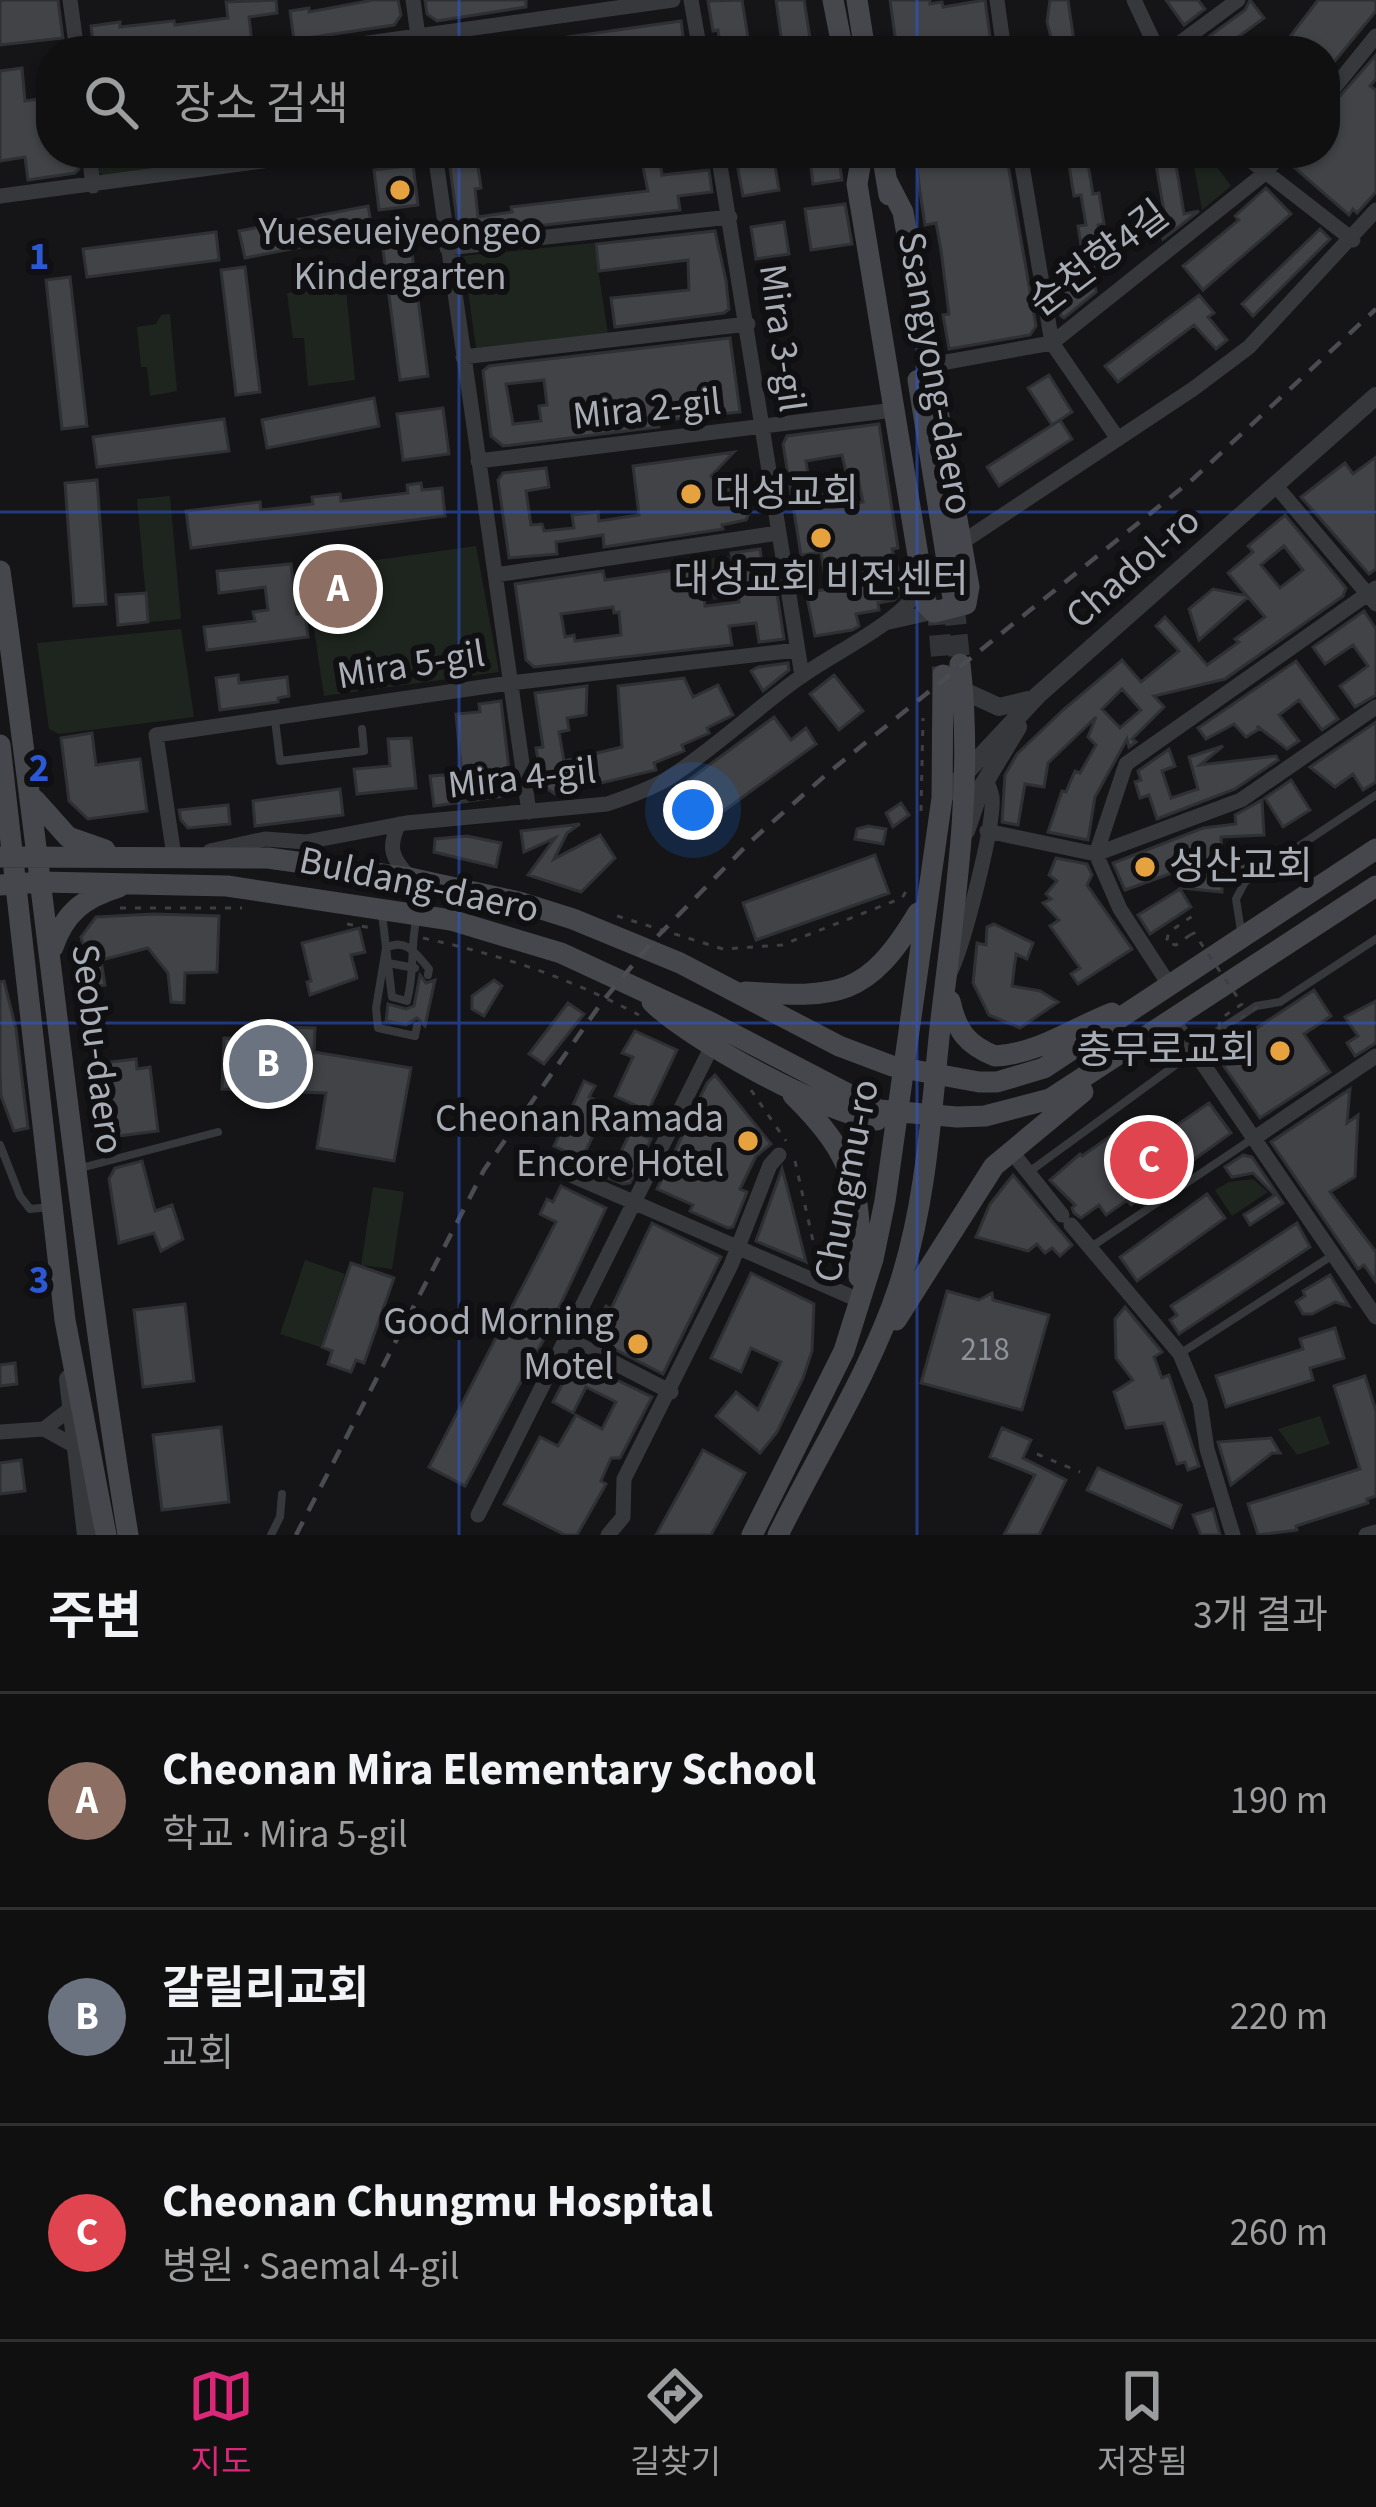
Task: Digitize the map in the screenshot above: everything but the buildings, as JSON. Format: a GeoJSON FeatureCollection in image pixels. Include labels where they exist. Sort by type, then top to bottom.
{"type":"FeatureCollection","features":[{"type":"Feature","properties":{"kind":"main road"},"geometry":{"type":"LineString","coordinates":[[833,0],[840,36]]}},
{"type":"Feature","properties":{"kind":"main road"},"geometry":{"type":"LineString","coordinates":[[857,0],[863,36]]}},
{"type":"Feature","properties":{"kind":"main road"},"geometry":{"type":"LineString","coordinates":[[860,168],[857,184],[926,604],[960,609],[970,596],[961,543],[903,212],[887,181]]}},
{"type":"Feature","properties":{"kind":"main road","name":"Ssangyong-daero"},"geometry":{"type":"LineString","coordinates":[[865,168],[942,607]]}},
{"type":"Feature","properties":{"kind":"main road","name":"Ssangyong-daero"},"geometry":{"type":"LineString","coordinates":[[885,168],[942,607]]}},
{"type":"Feature","properties":{"kind":"main road","name":"Seobu-daero"},"geometry":{"type":"LineString","coordinates":[[0,571],[40,855],[96,1330],[128,1535]]}},
{"type":"Feature","properties":{"kind":"main road"},"geometry":{"type":"LineString","coordinates":[[904,1069],[942,798],[952,669],[964,692],[976,774],[959,852],[930,1117]]}},
{"type":"Feature","properties":{"kind":"main road","name":"Seobu-daero"},"geometry":{"type":"LineString","coordinates":[[0,745],[8,884],[24,962],[65,1321],[106,1535]]}},
{"type":"Feature","properties":{"kind":"main road"},"geometry":{"type":"LineString","coordinates":[[31,795],[68,837],[141,856]]}},
{"type":"Feature","properties":{"kind":"main road","name":"Chungmu-ro"},"geometry":{"type":"LineString","coordinates":[[752,1535],[844,1351],[861,1301],[885,1201],[904,1069],[997,1082],[1043,1068],[1376,849]]}},
{"type":"Feature","properties":{"kind":"main road","name":"Buldang-daero"},"geometry":{"type":"LineString","coordinates":[[6,856],[268,858],[410,878],[519,902],[680,963],[839,1046],[904,1069]]}},
{"type":"Feature","properties":{"kind":"main road"},"geometry":{"type":"LineString","coordinates":[[49,959],[60,925],[78,904],[132,882]]}},
{"type":"Feature","properties":{"kind":"main road","name":"Buldang-daero"},"geometry":{"type":"LineString","coordinates":[[8,884],[227,886],[561,953],[856,1100],[930,1117]]}},
{"type":"Feature","properties":{"kind":"main road","name":"Chungmu-ro"},"geometry":{"type":"LineString","coordinates":[[778,1535],[864,1372],[898,1288],[914,1223],[930,1117],[985,1117],[1050,1099],[1376,886]]}},
{"type":"Feature","properties":{"kind":"main road"},"geometry":{"type":"LineString","coordinates":[[734,991],[827,994],[869,978],[895,951],[924,903]]}},
{"type":"Feature","properties":{"kind":"main road"},"geometry":{"type":"LineString","coordinates":[[0,923],[18,945],[24,962]]}},
{"type":"Feature","properties":{"kind":"main road"},"geometry":{"type":"LineString","coordinates":[[946,981],[955,1023],[968,1041],[995,1056],[1040,1047],[1070,1029],[1161,992]]}},
{"type":"Feature","properties":{"kind":"main road"},"geometry":{"type":"LineString","coordinates":[[639,988],[670,1019],[782,1084],[872,1120],[886,1120],[898,1112]]}},
{"type":"Feature","properties":{"kind":"main road"},"geometry":{"type":"LineString","coordinates":[[864,1372],[970,1197],[994,1166],[1146,1039]]}},
{"type":"Feature","properties":{"kind":"main road"},"geometry":{"type":"LineString","coordinates":[[1043,1068],[1008,1088],[1006,1097],[1019,1103],[1050,1099]]}},
{"type":"Feature","properties":{"kind":"main road"},"geometry":{"type":"LineString","coordinates":[[782,1084],[830,1131],[852,1178],[860,1204],[861,1301]]}},
{"type":"Feature","properties":{"kind":"street"},"geometry":{"type":"LineString","coordinates":[[70,0],[74,36]]}},
{"type":"Feature","properties":{"kind":"street"},"geometry":{"type":"LineString","coordinates":[[413,0],[418,36]]}},
{"type":"Feature","properties":{"kind":"street"},"geometry":{"type":"LineString","coordinates":[[460,36],[673,0]]}},
{"type":"Feature","properties":{"kind":"street"},"geometry":{"type":"LineString","coordinates":[[691,0],[697,36]]}},
{"type":"Feature","properties":{"kind":"street"},"geometry":{"type":"LineString","coordinates":[[997,0],[1002,36]]}},
{"type":"Feature","properties":{"kind":"street"},"geometry":{"type":"LineString","coordinates":[[1134,0],[1151,36]]}},
{"type":"Feature","properties":{"kind":"street"},"geometry":{"type":"LineString","coordinates":[[1189,36],[1238,0]]}},
{"type":"Feature","properties":{"kind":"street"},"geometry":{"type":"LineString","coordinates":[[1340,80],[1376,36]]}},
{"type":"Feature","properties":{"kind":"street"},"geometry":{"type":"LineString","coordinates":[[91,168],[93,185]]}},
{"type":"Feature","properties":{"kind":"street"},"geometry":{"type":"LineString","coordinates":[[0,196],[215,168]]}},
{"type":"Feature","properties":{"kind":"street"},"geometry":{"type":"LineString","coordinates":[[437,168],[529,812]]}},
{"type":"Feature","properties":{"kind":"street","name":"Mira 3-gil"},"geometry":{"type":"LineString","coordinates":[[721,168],[802,676]]}},
{"type":"Feature","properties":{"kind":"street"},"geometry":{"type":"LineString","coordinates":[[1023,168],[1052,344],[1118,440]]}},
{"type":"Feature","properties":{"kind":"street"},"geometry":{"type":"LineString","coordinates":[[1259,168],[1353,239]]}},
{"type":"Feature","properties":{"kind":"street","name":"순천향4길"},"geometry":{"type":"LineString","coordinates":[[930,365],[1052,344],[1269,168]]}},
{"type":"Feature","properties":{"kind":"street"},"geometry":{"type":"LineString","coordinates":[[961,543],[1249,347],[1376,210]]}},
{"type":"Feature","properties":{"kind":"street"},"geometry":{"type":"LineString","coordinates":[[447,248],[730,217]]}},
{"type":"Feature","properties":{"kind":"street","name":"Mira 2-gil"},"geometry":{"type":"LineString","coordinates":[[463,357],[748,324]]}},
{"type":"Feature","properties":{"kind":"street","name":"Chadol-ro"},"geometry":{"type":"LineString","coordinates":[[942,798],[976,774],[1038,695],[1376,396]]}},
{"type":"Feature","properties":{"kind":"street","name":"Mira 2-gil"},"geometry":{"type":"LineString","coordinates":[[478,461],[894,410]]}},
{"type":"Feature","properties":{"kind":"street"},"geometry":{"type":"LineString","coordinates":[[1161,992],[1096,854],[1126,764],[1374,596],[1276,486]]}},
{"type":"Feature","properties":{"kind":"street"},"geometry":{"type":"LineString","coordinates":[[495,575],[778,533]]}},
{"type":"Feature","properties":{"kind":"street"},"geometry":{"type":"LineString","coordinates":[[880,624],[913,599],[923,584]]}},
{"type":"Feature","properties":{"kind":"street"},"geometry":{"type":"LineString","coordinates":[[880,624],[942,607]]}},
{"type":"Feature","properties":{"kind":"street","name":"Mira 4-gil"},"geometry":{"type":"LineString","coordinates":[[183,856],[265,839],[306,842],[400,824],[607,804],[652,787],[880,624]]}},
{"type":"Feature","properties":{"kind":"street","name":"Mira 5-gil"},"geometry":{"type":"LineString","coordinates":[[183,856],[156,736],[510,682],[797,650]]}},
{"type":"Feature","properties":{"kind":"street"},"geometry":{"type":"LineString","coordinates":[[964,692],[999,707],[1020,705],[1038,695]]}},
{"type":"Feature","properties":{"kind":"street"},"geometry":{"type":"LineString","coordinates":[[987,831],[1096,854],[1241,800],[1376,707]]}},
{"type":"Feature","properties":{"kind":"street"},"geometry":{"type":"LineString","coordinates":[[946,981],[961,952],[992,798],[976,774]]}},
{"type":"Feature","properties":{"kind":"street"},"geometry":{"type":"LineString","coordinates":[[400,824],[391,840],[392,855],[410,878]]}},
{"type":"Feature","properties":{"kind":"street"},"geometry":{"type":"LineString","coordinates":[[1173,1020],[1376,1317]]}},
{"type":"Feature","properties":{"kind":"street"},"geometry":{"type":"LineString","coordinates":[[478,1515],[713,1044]]}},
{"type":"Feature","properties":{"kind":"street"},"geometry":{"type":"LineString","coordinates":[[1256,1136],[1376,1056]]}},
{"type":"Feature","properties":{"kind":"street"},"geometry":{"type":"LineString","coordinates":[[1011,1151],[1180,1354],[1200,1402],[1207,1449],[1233,1535]]}},
{"type":"Feature","properties":{"kind":"street"},"geometry":{"type":"LineString","coordinates":[[608,1535],[623,1517],[624,1480],[731,1265],[778,1155]]}},
{"type":"Feature","properties":{"kind":"street"},"geometry":{"type":"LineString","coordinates":[[548,1165],[861,1301]]}},
{"type":"Feature","properties":{"kind":"street"},"geometry":{"type":"LineString","coordinates":[[65,1321],[73,1445],[86,1535]]}},
{"type":"Feature","properties":{"kind":"street"},"geometry":{"type":"LineString","coordinates":[[96,1330],[125,1446],[139,1535]]}},
{"type":"Feature","properties":{"kind":"street"},"geometry":{"type":"LineString","coordinates":[[566,1339],[671,1391]]}},
{"type":"Feature","properties":{"kind":"street"},"geometry":{"type":"LineString","coordinates":[[44,1429],[70,1409]]}},
{"type":"Feature","properties":{"kind":"street"},"geometry":{"type":"LineString","coordinates":[[0,1432],[44,1429],[73,1445]]}},
{"type":"Feature","properties":{"kind":"street"},"geometry":{"type":"LineString","coordinates":[[1366,1535],[1376,1532]]}},
{"type":"Feature","properties":{"kind":"lane"},"geometry":{"type":"LineString","coordinates":[[274,720],[280,761],[364,751],[362,729]]}},
{"type":"Feature","properties":{"kind":"lane"},"geometry":{"type":"LineString","coordinates":[[1242,938],[1236,899],[1245,882],[1376,795]]}},
{"type":"Feature","properties":{"kind":"lane"},"geometry":{"type":"LineString","coordinates":[[382,918],[392,998],[407,1001],[415,968],[409,956],[415,924]]}},
{"type":"Feature","properties":{"kind":"lane"},"geometry":{"type":"LineString","coordinates":[[1028,1173],[1199,1043],[1262,1004],[1280,1002],[1376,939]]}},
{"type":"Feature","properties":{"kind":"lane"},"geometry":{"type":"LineString","coordinates":[[386,948],[394,944],[411,947],[429,969],[428,975]]}},
{"type":"Feature","properties":{"kind":"lane"},"geometry":{"type":"LineString","coordinates":[[386,948],[376,1008],[378,1028],[415,1036],[418,1026]]}},
{"type":"Feature","properties":{"kind":"lane"},"geometry":{"type":"LineString","coordinates":[[388,963],[415,968]]}},
{"type":"Feature","properties":{"kind":"lane"},"geometry":{"type":"LineString","coordinates":[[389,979],[412,984]]}},
{"type":"Feature","properties":{"kind":"lane"},"geometry":{"type":"LineString","coordinates":[[76,1169],[218,1132]]}},
{"type":"Feature","properties":{"kind":"lane"},"geometry":{"type":"LineString","coordinates":[[1091,1247],[1256,1136]]}},
{"type":"Feature","properties":{"kind":"lane"},"geometry":{"type":"LineString","coordinates":[[0,1145],[30,1209],[52,1208]]}},
{"type":"Feature","properties":{"kind":"lane"},"geometry":{"type":"LineString","coordinates":[[1180,1354],[1333,1255]]}},
{"type":"Feature","properties":{"kind":"lane"},"geometry":{"type":"LineString","coordinates":[[271,1535],[280,1517],[282,1494]]}},
{"type":"Feature","properties":{"kind":"path"},"geometry":{"type":"LineString","coordinates":[[920,829],[923,718]]}},
{"type":"Feature","properties":{"kind":"path"},"geometry":{"type":"LineString","coordinates":[[614,915],[723,949],[782,945],[902,898],[915,875]]}},
{"type":"Feature","properties":{"kind":"path"},"geometry":{"type":"LineString","coordinates":[[106,908],[250,909]]}},
{"type":"Feature","properties":{"kind":"path"},"geometry":{"type":"LineString","coordinates":[[1194,915],[1169,932],[1166,943],[1176,945],[1194,933],[1242,1004],[1220,1019],[1219,1028],[1262,1004]]}},
{"type":"Feature","properties":{"kind":"path"},"geometry":{"type":"LineString","coordinates":[[339,922],[382,918]]}},
{"type":"Feature","properties":{"kind":"path"},"geometry":{"type":"LineString","coordinates":[[415,924],[584,986],[638,1015]]}},
{"type":"Feature","properties":{"kind":"path"},"geometry":{"type":"LineString","coordinates":[[745,1084],[778,1126],[792,1153],[821,1283]]}},
{"type":"Feature","properties":{"kind":"path"},"geometry":{"type":"LineString","coordinates":[[1036,1454],[1080,1472]]}},
{"type":"Feature","properties":{"kind":"shaded area"},"geometry":{"type":"Polygon","coordinates":[[[98,168],[171,168],[104,176],[98,168]]]}},
{"type":"Feature","properties":{"kind":"shaded area"},"geometry":{"type":"Polygon","coordinates":[[[1194,168],[1218,168],[1231,186],[1202,210],[1194,168]]]}},
{"type":"Feature","properties":{"kind":"shaded area"},"geometry":{"type":"Polygon","coordinates":[[[594,243],[608,334],[476,348],[463,256],[594,243]]]}},
{"type":"Feature","properties":{"kind":"shaded area"},"geometry":{"type":"Polygon","coordinates":[[[345,279],[355,380],[308,386],[304,338],[293,338],[287,293],[330,287],[345,279]]]}},
{"type":"Feature","properties":{"kind":"shaded area"},"geometry":{"type":"Polygon","coordinates":[[[170,314],[177,391],[150,396],[137,327],[156,324],[161,315],[170,314]]]}},
{"type":"Feature","properties":{"kind":"shaded area"},"geometry":{"type":"Polygon","coordinates":[[[170,496],[181,619],[148,622],[137,499],[170,496]]]}},
{"type":"Feature","properties":{"kind":"shaded area"},"geometry":{"type":"Polygon","coordinates":[[[476,546],[499,672],[324,696],[305,570],[476,546]]]}},
{"type":"Feature","properties":{"kind":"shaded area"},"geometry":{"type":"Polygon","coordinates":[[[729,556],[735,596],[713,600],[707,559],[729,556]]]}},
{"type":"Feature","properties":{"kind":"shaded area"},"geometry":{"type":"Polygon","coordinates":[[[181,629],[194,717],[59,734],[49,729],[37,643],[181,629]]]}},
{"type":"Feature","properties":{"kind":"shaded area"},"geometry":{"type":"Polygon","coordinates":[[[1253,1179],[1268,1192],[1232,1216],[1215,1190],[1229,1182],[1253,1179]]]}},
{"type":"Feature","properties":{"kind":"shaded area"},"geometry":{"type":"Polygon","coordinates":[[[373,1187],[404,1192],[392,1269],[361,1265],[373,1187]]]}},
{"type":"Feature","properties":{"kind":"shaded area"},"geometry":{"type":"Polygon","coordinates":[[[305,1260],[345,1274],[320,1347],[280,1334],[305,1260]]]}},
{"type":"Feature","properties":{"kind":"shaded area"},"geometry":{"type":"Polygon","coordinates":[[[1320,1416],[1330,1444],[1297,1455],[1278,1429],[1320,1416]]]}},
{"type":"Feature","properties":{"kind":"tunnel"},"geometry":{"type":"LineString","coordinates":[[937,604],[943,675]]}},
{"type":"Feature","properties":{"kind":"tunnel"},"geometry":{"type":"LineString","coordinates":[[954,604],[960,664]]}},
{"type":"Feature","properties":{"kind":"railway"},"geometry":{"type":"LineString","coordinates":[[296,1535],[484,1170],[602,1002],[652,942],[751,841],[828,773],[1193,479],[1376,309]]}},
{"type":"Feature","properties":{"kind":"place","name":"Yueseueiyeongeo Kindergarten"},"geometry":{"type":"Point","coordinates":[400,190]}},
{"type":"Feature","properties":{"kind":"place","name":"대성교회"},"geometry":{"type":"Point","coordinates":[691,494]}},
{"type":"Feature","properties":{"kind":"place","name":"대성교회 비전센터"},"geometry":{"type":"Point","coordinates":[821,538]}},
{"type":"Feature","properties":{"kind":"place","name":"Cheonan Mira Elementary School"},"geometry":{"type":"Point","coordinates":[338,589]}},
{"type":"Feature","properties":{"kind":"place","name":"성산교회"},"geometry":{"type":"Point","coordinates":[1145,867]}},
{"type":"Feature","properties":{"kind":"place","name":"충무로교회"},"geometry":{"type":"Point","coordinates":[1280,1051]}},
{"type":"Feature","properties":{"kind":"place","name":"갈릴리교회"},"geometry":{"type":"Point","coordinates":[268,1064]}},
{"type":"Feature","properties":{"kind":"place","name":"Cheonan Ramada Encore Hotel"},"geometry":{"type":"Point","coordinates":[748,1141]}},
{"type":"Feature","properties":{"kind":"place","name":"Cheonan Chungmu Hospital"},"geometry":{"type":"Point","coordinates":[1149,1160]}},
{"type":"Feature","properties":{"kind":"place","name":"Good Morning Motel"},"geometry":{"type":"Point","coordinates":[638,1344]}}]}
